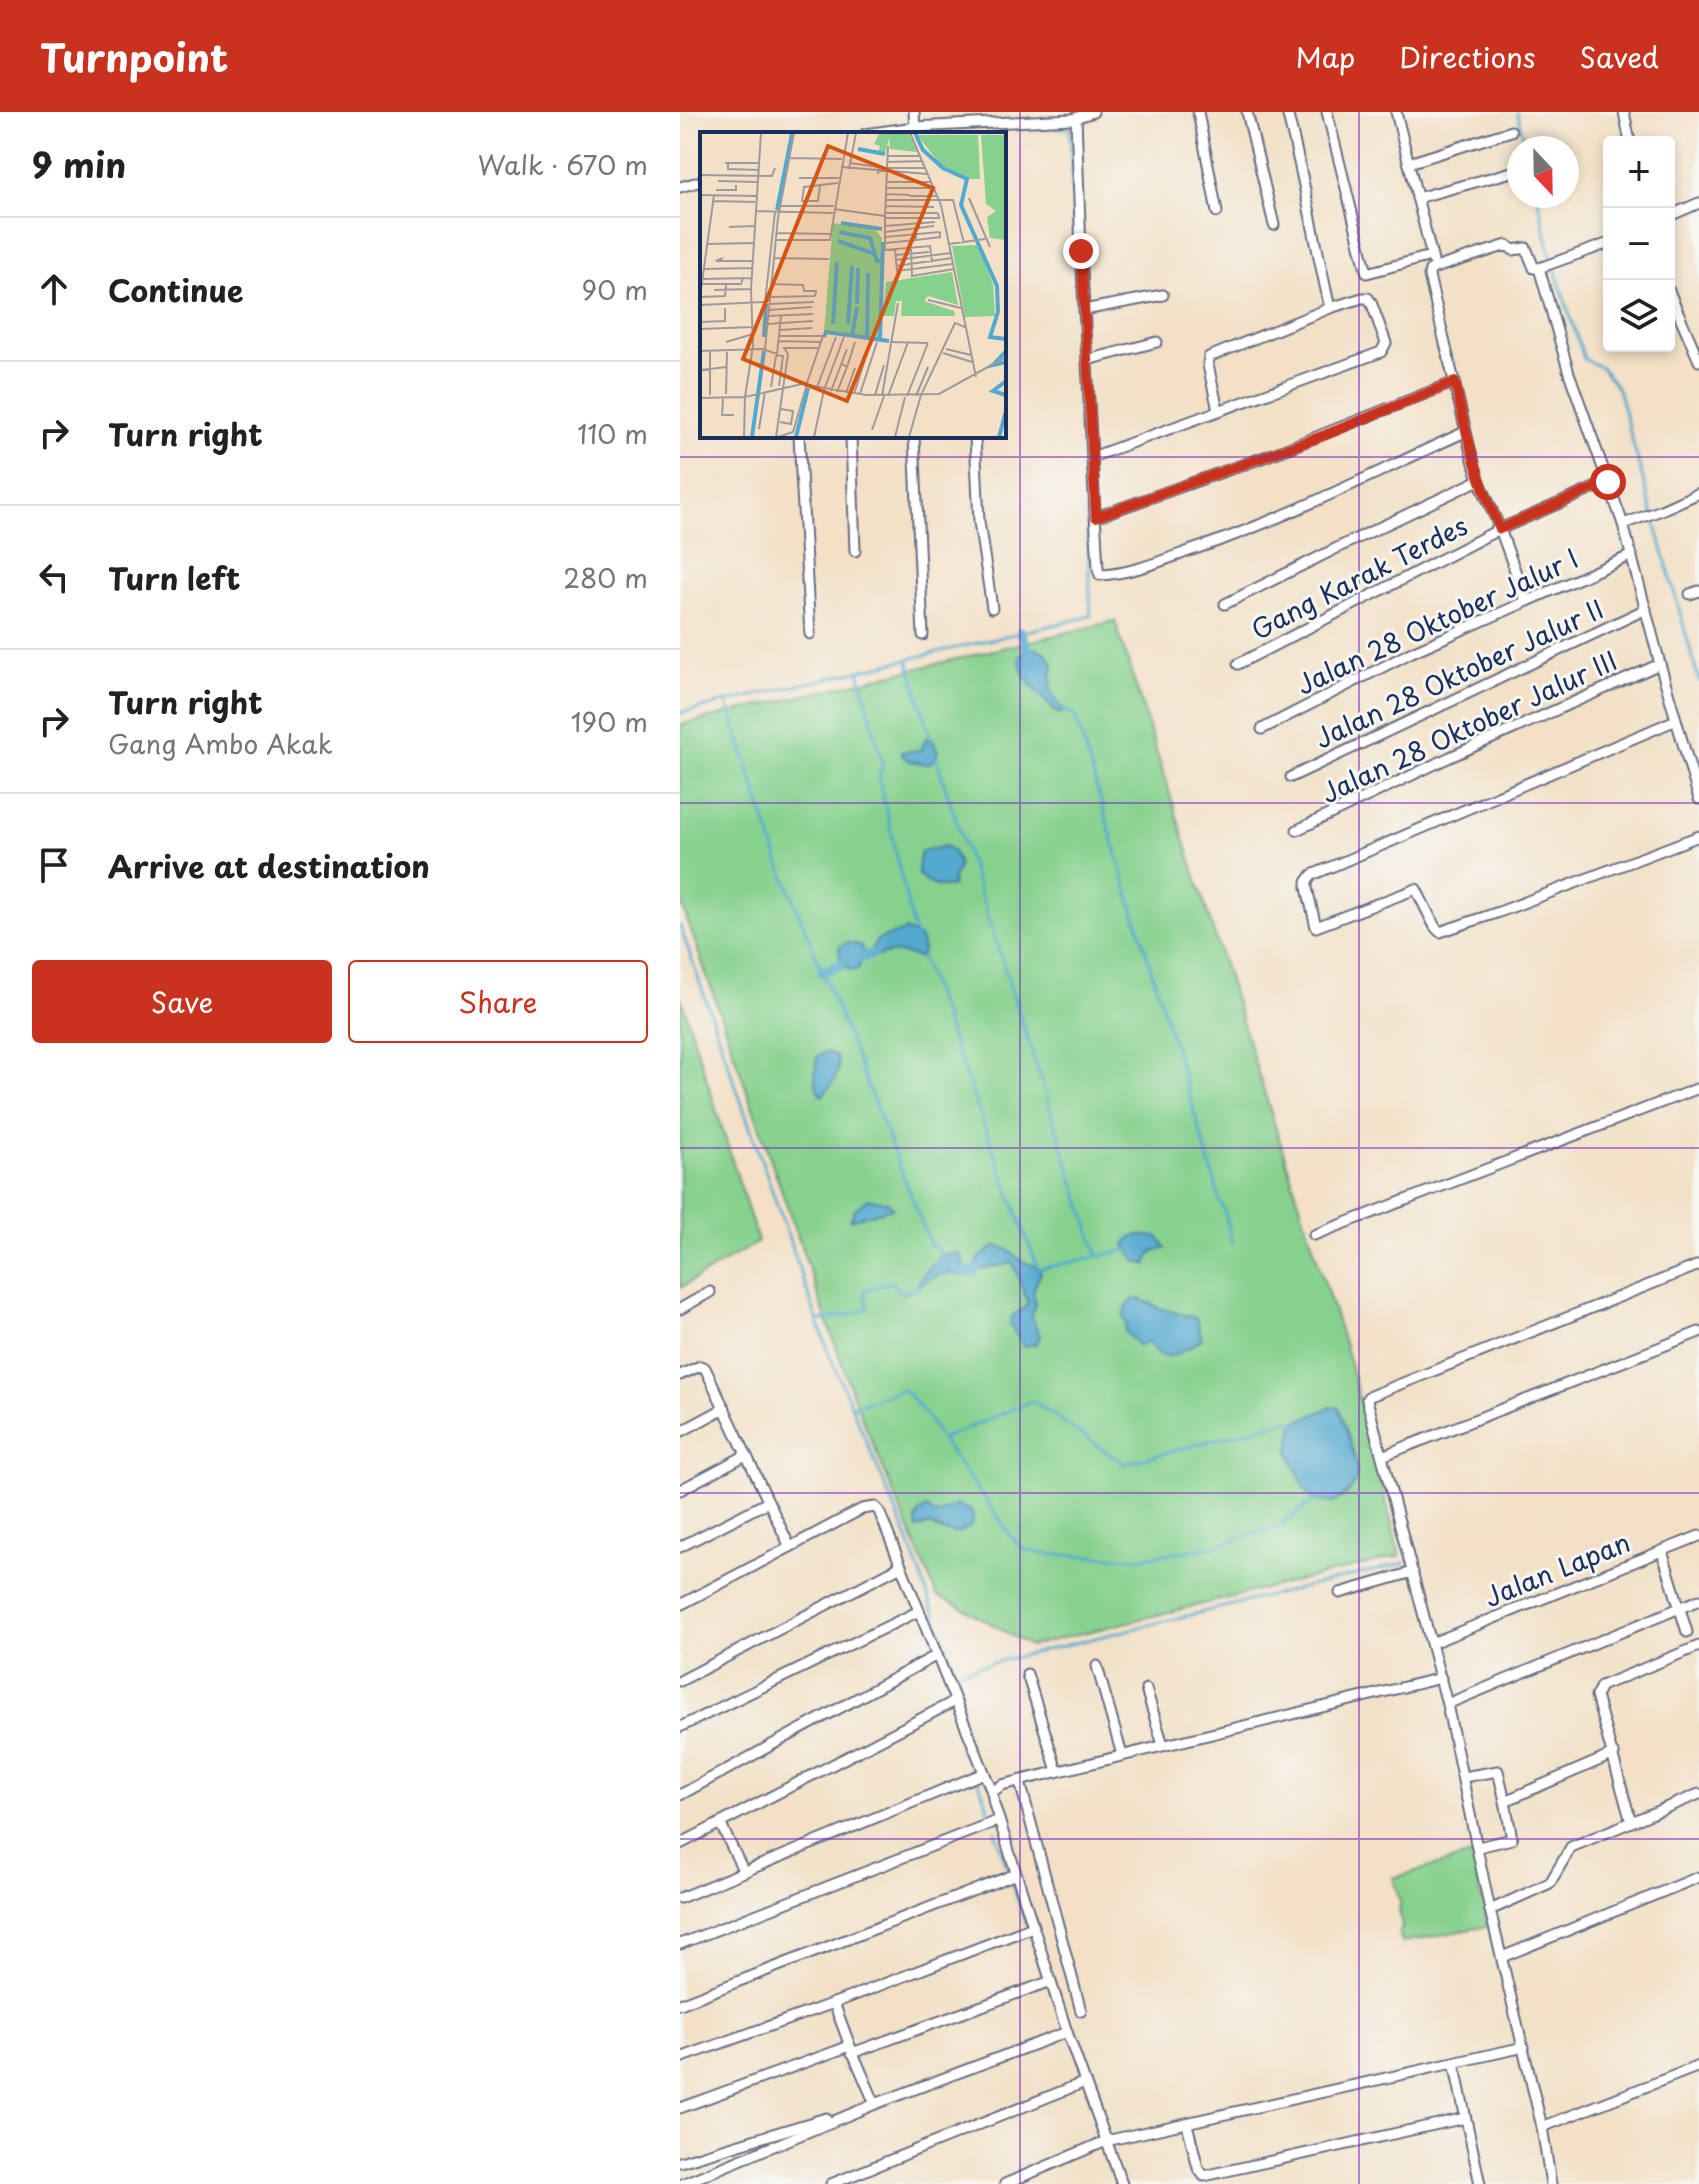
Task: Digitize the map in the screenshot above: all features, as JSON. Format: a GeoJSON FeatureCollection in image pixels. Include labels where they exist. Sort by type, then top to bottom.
{"type":"FeatureCollection","features":[{"type":"Feature","properties":{"kind":"street"},"geometry":{"type":"LineString","coordinates":[[911,130],[914,112]]}},
{"type":"Feature","properties":{"kind":"street"},"geometry":{"type":"LineString","coordinates":[[888,132],[974,129],[1054,120],[1093,112]]}},
{"type":"Feature","properties":{"kind":"street"},"geometry":{"type":"LineString","coordinates":[[1198,112],[1217,212]]}},
{"type":"Feature","properties":{"kind":"street"},"geometry":{"type":"LineString","coordinates":[[1247,112],[1274,225]]}},
{"type":"Feature","properties":{"kind":"street"},"geometry":{"type":"LineString","coordinates":[[1287,112],[1330,308]]}},
{"type":"Feature","properties":{"kind":"street"},"geometry":{"type":"LineString","coordinates":[[1327,112],[1367,273],[1431,256]]}},
{"type":"Feature","properties":{"kind":"street"},"geometry":{"type":"LineString","coordinates":[[1396,112],[1435,268]]}},
{"type":"Feature","properties":{"kind":"street"},"geometry":{"type":"LineString","coordinates":[[1624,112],[1629,136]]}},
{"type":"Feature","properties":{"kind":"street"},"geometry":{"type":"LineString","coordinates":[[1073,116],[1098,569],[1102,575],[1159,561],[1234,535],[1465,432]]}},
{"type":"Feature","properties":{"kind":"street"},"geometry":{"type":"LineString","coordinates":[[1409,163],[1511,131]]}},
{"type":"Feature","properties":{"kind":"street"},"geometry":{"type":"LineString","coordinates":[[1417,198],[1507,173]]}},
{"type":"Feature","properties":{"kind":"street"},"geometry":{"type":"LineString","coordinates":[[680,187],[700,182]]}},
{"type":"Feature","properties":{"kind":"street"},"geometry":{"type":"LineString","coordinates":[[1675,213],[1699,203]]}},
{"type":"Feature","properties":{"kind":"street"},"geometry":{"type":"LineString","coordinates":[[1526,601],[1479,480],[1465,432],[1430,270],[1507,245],[1513,250],[1526,248],[1534,268],[1561,262],[1603,245]]}},
{"type":"Feature","properties":{"kind":"street"},"geometry":{"type":"LineString","coordinates":[[1544,267],[1569,373],[1623,524],[1698,794]]}},
{"type":"Feature","properties":{"kind":"street"},"geometry":{"type":"LineString","coordinates":[[1084,310],[1163,295]]}},
{"type":"Feature","properties":{"kind":"street"},"geometry":{"type":"LineString","coordinates":[[1092,457],[1381,352],[1386,343],[1371,302],[1368,298],[1362,298],[1330,308],[1209,357],[1218,410]]}},
{"type":"Feature","properties":{"kind":"street"},"geometry":{"type":"LineString","coordinates":[[1675,304],[1698,356]]}},
{"type":"Feature","properties":{"kind":"street"},"geometry":{"type":"LineString","coordinates":[[1087,360],[1157,342]]}},
{"type":"Feature","properties":{"kind":"street"},"geometry":{"type":"LineString","coordinates":[[1096,517],[1325,435],[1455,382]]}},
{"type":"Feature","properties":{"kind":"street"},"geometry":{"type":"LineString","coordinates":[[799,438],[810,634]]}},
{"type":"Feature","properties":{"kind":"street"},"geometry":{"type":"LineString","coordinates":[[851,438],[855,551]]}},
{"type":"Feature","properties":{"kind":"street"},"geometry":{"type":"LineString","coordinates":[[914,438],[923,635]]}},
{"type":"Feature","properties":{"kind":"street"},"geometry":{"type":"LineString","coordinates":[[975,438],[979,522],[992,608]]}},
{"type":"Feature","properties":{"kind":"street"},"geometry":{"type":"LineString","coordinates":[[1225,604],[1479,480]]}},
{"type":"Feature","properties":{"kind":"street","name":"Gang Karak Terdes"},"geometry":{"type":"LineString","coordinates":[[1238,664],[1500,529],[1608,482]]}},
{"type":"Feature","properties":{"kind":"street"},"geometry":{"type":"LineString","coordinates":[[1623,524],[1699,493]]}},
{"type":"Feature","properties":{"kind":"street","name":"Jalan 28 Oktober Jalur I"},"geometry":{"type":"LineString","coordinates":[[1262,729],[1400,658],[1632,555]]}},
{"type":"Feature","properties":{"kind":"street","name":"Jalan 28 Oktober Jalur II"},"geometry":{"type":"LineString","coordinates":[[1291,777],[1646,609]]}},
{"type":"Feature","properties":{"kind":"street","name":"Jalan 28 Oktober Jalur III"},"geometry":{"type":"LineString","coordinates":[[1297,830],[1450,757],[1660,664]]}},
{"type":"Feature","properties":{"kind":"street"},"geometry":{"type":"LineString","coordinates":[[1676,720],[1312,875],[1307,888],[1315,926],[1318,927],[1416,889],[1440,932],[1699,836]]}},
{"type":"Feature","properties":{"kind":"street"},"geometry":{"type":"LineString","coordinates":[[1314,1235],[1699,1088]]}},
{"type":"Feature","properties":{"kind":"street"},"geometry":{"type":"LineString","coordinates":[[1551,2184],[1542,2127],[1490,1910],[1441,1678],[1367,1406],[1368,1397],[1699,1265]]}},
{"type":"Feature","properties":{"kind":"street"},"geometry":{"type":"LineString","coordinates":[[680,1309],[710,1292]]}},
{"type":"Feature","properties":{"kind":"street"},"geometry":{"type":"LineString","coordinates":[[1382,1456],[1699,1332]]}},
{"type":"Feature","properties":{"kind":"street"},"geometry":{"type":"LineString","coordinates":[[680,1375],[700,1366],[705,1368],[790,1547]]}},
{"type":"Feature","properties":{"kind":"street"},"geometry":{"type":"LineString","coordinates":[[680,1432],[725,1408]]}},
{"type":"Feature","properties":{"kind":"street"},"geometry":{"type":"LineString","coordinates":[[680,1490],[746,1455]]}},
{"type":"Feature","properties":{"kind":"street"},"geometry":{"type":"LineString","coordinates":[[680,1547],[768,1502]]}},
{"type":"Feature","properties":{"kind":"street"},"geometry":{"type":"LineString","coordinates":[[680,1605],[862,1509],[872,1506],[879,1511],[955,1701],[980,1774],[992,1792],[1067,2032],[1122,2184]]}},
{"type":"Feature","properties":{"kind":"street","name":"Jalan Lapan"},"geometry":{"type":"LineString","coordinates":[[1432,1643],[1699,1536]]}},
{"type":"Feature","properties":{"kind":"street"},"geometry":{"type":"LineString","coordinates":[[1662,1551],[1687,1632]]}},
{"type":"Feature","properties":{"kind":"street"},"geometry":{"type":"LineString","coordinates":[[680,1681],[901,1566]]}},
{"type":"Feature","properties":{"kind":"street"},"geometry":{"type":"LineString","coordinates":[[1340,1593],[1413,1572]]}},
{"type":"Feature","properties":{"kind":"street"},"geometry":{"type":"LineString","coordinates":[[1447,1704],[1699,1600]]}},
{"type":"Feature","properties":{"kind":"street"},"geometry":{"type":"LineString","coordinates":[[680,1727],[919,1611]]}},
{"type":"Feature","properties":{"kind":"street"},"geometry":{"type":"LineString","coordinates":[[1631,1822],[1597,1691],[1601,1686],[1699,1646]]}},
{"type":"Feature","properties":{"kind":"street"},"geometry":{"type":"LineString","coordinates":[[680,1795],[937,1655]]}},
{"type":"Feature","properties":{"kind":"street"},"geometry":{"type":"LineString","coordinates":[[1097,1666],[1122,1755]]}},
{"type":"Feature","properties":{"kind":"street"},"geometry":{"type":"LineString","coordinates":[[1027,1674],[1057,1771]]}},
{"type":"Feature","properties":{"kind":"street"},"geometry":{"type":"LineString","coordinates":[[992,1792],[1002,1785],[1057,1771],[1441,1678]]}},
{"type":"Feature","properties":{"kind":"street"},"geometry":{"type":"LineString","coordinates":[[1146,1689],[1163,1745]]}},
{"type":"Feature","properties":{"kind":"street"},"geometry":{"type":"LineString","coordinates":[[680,1844],[955,1701]]}},
{"type":"Feature","properties":{"kind":"street"},"geometry":{"type":"LineString","coordinates":[[1505,1801],[1614,1754]]}},
{"type":"Feature","properties":{"kind":"street"},"geometry":{"type":"LineString","coordinates":[[1463,1777],[1498,1771],[1505,1801],[1512,1839],[1478,1847]]}},
{"type":"Feature","properties":{"kind":"street"},"geometry":{"type":"LineString","coordinates":[[680,1898],[980,1774]]}},
{"type":"Feature","properties":{"kind":"street"},"geometry":{"type":"LineString","coordinates":[[1020,1782],[1081,2011]]}},
{"type":"Feature","properties":{"kind":"street"},"geometry":{"type":"LineString","coordinates":[[1490,1910],[1550,1883],[1571,1847],[1699,1794]]}},
{"type":"Feature","properties":{"kind":"street"},"geometry":{"type":"LineString","coordinates":[[680,1944],[999,1820]]}},
{"type":"Feature","properties":{"kind":"street"},"geometry":{"type":"LineString","coordinates":[[720,1823],[744,1872]]}},
{"type":"Feature","properties":{"kind":"street"},"geometry":{"type":"LineString","coordinates":[[680,2004],[1016,1874]]}},
{"type":"Feature","properties":{"kind":"street"},"geometry":{"type":"LineString","coordinates":[[1502,1957],[1699,1877]]}},
{"type":"Feature","properties":{"kind":"street"},"geometry":{"type":"LineString","coordinates":[[680,2058],[1033,1927]]}},
{"type":"Feature","properties":{"kind":"street"},"geometry":{"type":"LineString","coordinates":[[680,2108],[1051,1981]]}},
{"type":"Feature","properties":{"kind":"street"},"geometry":{"type":"LineString","coordinates":[[834,2003],[875,2104]]}},
{"type":"Feature","properties":{"kind":"street"},"geometry":{"type":"LineString","coordinates":[[682,2184],[875,2104],[1067,2032]]}},
{"type":"Feature","properties":{"kind":"street"},"geometry":{"type":"LineString","coordinates":[[1005,2184],[1106,2141],[1524,2047]]}},
{"type":"Feature","properties":{"kind":"street"},"geometry":{"type":"LineString","coordinates":[[1454,2063],[1480,2184]]}},
{"type":"Feature","properties":{"kind":"street"},"geometry":{"type":"LineString","coordinates":[[1542,2127],[1699,2066]]}},
{"type":"Feature","properties":{"kind":"street"},"geometry":{"type":"LineString","coordinates":[[831,2184],[1085,2082]]}},
{"type":"Feature","properties":{"kind":"street"},"geometry":{"type":"LineString","coordinates":[[680,2162],[875,2104]]}},
{"type":"Feature","properties":{"kind":"street"},"geometry":{"type":"LineString","coordinates":[[1187,2124],[1198,2168],[1204,2176],[1465,2118]]}},
{"type":"Feature","properties":{"kind":"green space"},"geometry":{"type":"Polygon","coordinates":[[[1115,621],[1347,1353],[1400,1556],[1030,1646],[937,1596],[855,1401],[680,899],[680,725],[1115,621]]]}},
{"type":"Feature","properties":{"kind":"green space"},"geometry":{"type":"Polygon","coordinates":[[[680,995],[758,1242],[680,1288],[680,995]]]}},
{"type":"Feature","properties":{"kind":"green space"},"geometry":{"type":"Polygon","coordinates":[[[1472,1855],[1488,1926],[1402,1942],[1399,1932],[1402,1927],[1401,1906],[1393,1878],[1472,1855]]]}},
{"type":"Feature","properties":{"kind":"water"},"geometry":{"type":"Polygon","coordinates":[[[1035,648],[1046,653],[1053,663],[1051,688],[1064,711],[1060,714],[1032,686],[1023,672],[1020,655],[1035,648]]]}},
{"type":"Feature","properties":{"kind":"water"},"geometry":{"type":"Polygon","coordinates":[[[930,736],[938,751],[936,758],[928,764],[910,761],[901,755],[901,752],[921,750],[930,736]]]}},
{"type":"Feature","properties":{"kind":"water"},"geometry":{"type":"Polygon","coordinates":[[[946,846],[954,853],[959,865],[953,886],[948,887],[929,883],[918,874],[921,851],[946,846]]]}},
{"type":"Feature","properties":{"kind":"water"},"geometry":{"type":"Polygon","coordinates":[[[906,930],[920,938],[921,957],[896,953],[878,956],[871,949],[877,940],[906,930]]]}},
{"type":"Feature","properties":{"kind":"water"},"geometry":{"type":"Polygon","coordinates":[[[854,943],[861,946],[864,952],[858,970],[845,967],[840,956],[839,947],[854,943]]]}},
{"type":"Feature","properties":{"kind":"water"},"geometry":{"type":"Polygon","coordinates":[[[825,1052],[833,1054],[838,1065],[835,1078],[822,1096],[815,1083],[815,1073],[817,1057],[825,1052]]]}},
{"type":"Feature","properties":{"kind":"water"},"geometry":{"type":"Polygon","coordinates":[[[869,1199],[888,1202],[893,1208],[850,1220],[855,1209],[869,1199]]]}},
{"type":"Feature","properties":{"kind":"water"},"geometry":{"type":"Polygon","coordinates":[[[1138,1235],[1158,1237],[1166,1248],[1154,1251],[1147,1265],[1136,1261],[1125,1245],[1138,1235]]]}},
{"type":"Feature","properties":{"kind":"water"},"geometry":{"type":"Polygon","coordinates":[[[995,1246],[1009,1250],[1041,1272],[1033,1291],[1035,1304],[1032,1317],[1040,1337],[1036,1344],[1024,1346],[1010,1325],[1012,1316],[1028,1303],[1013,1263],[974,1271],[979,1258],[995,1246]]]}},
{"type":"Feature","properties":{"kind":"water"},"geometry":{"type":"Polygon","coordinates":[[[958,1253],[965,1266],[964,1277],[946,1273],[920,1285],[918,1283],[941,1255],[958,1253]]]}},
{"type":"Feature","properties":{"kind":"water"},"geometry":{"type":"Polygon","coordinates":[[[1134,1299],[1196,1318],[1202,1339],[1183,1351],[1167,1356],[1159,1354],[1148,1341],[1139,1346],[1125,1331],[1123,1318],[1127,1306],[1134,1299]]]}},
{"type":"Feature","properties":{"kind":"water"},"geometry":{"type":"Polygon","coordinates":[[[1331,1407],[1339,1408],[1357,1470],[1351,1489],[1332,1503],[1315,1500],[1305,1490],[1289,1452],[1294,1423],[1331,1407]]]}},
{"type":"Feature","properties":{"kind":"water"},"geometry":{"type":"Polygon","coordinates":[[[956,1505],[971,1510],[971,1526],[965,1530],[950,1533],[929,1525],[917,1529],[918,1517],[924,1509],[936,1515],[956,1505]]]}},
{"type":"Feature","properties":{"kind":"waterway"},"geometry":{"type":"LineString","coordinates":[[1517,112],[1523,136]]}},
{"type":"Feature","properties":{"kind":"waterway"},"geometry":{"type":"LineString","coordinates":[[680,713],[1091,616],[1070,128],[1055,128],[1055,124]]}},
{"type":"Feature","properties":{"kind":"waterway"},"geometry":{"type":"LineString","coordinates":[[1540,208],[1551,257],[1584,359],[1602,368],[1618,389],[1699,681]]}},
{"type":"Feature","properties":{"kind":"waterway"},"geometry":{"type":"LineString","coordinates":[[1021,632],[1028,650]]}},
{"type":"Feature","properties":{"kind":"waterway"},"geometry":{"type":"LineString","coordinates":[[908,659],[930,736]]}},
{"type":"Feature","properties":{"kind":"waterway"},"geometry":{"type":"LineString","coordinates":[[859,671],[883,763],[879,779],[915,936]]}},
{"type":"Feature","properties":{"kind":"waterway"},"geometry":{"type":"LineString","coordinates":[[727,702],[778,860],[931,1246],[942,1255]]}},
{"type":"Feature","properties":{"kind":"waterway"},"geometry":{"type":"LineString","coordinates":[[1064,711],[1075,715],[1232,1243]]}},
{"type":"Feature","properties":{"kind":"waterway"},"geometry":{"type":"LineString","coordinates":[[936,758],[1098,1256]]}},
{"type":"Feature","properties":{"kind":"waterway"},"geometry":{"type":"LineString","coordinates":[[680,926],[828,1351],[908,1539],[955,1672]]}},
{"type":"Feature","properties":{"kind":"waterway"},"geometry":{"type":"LineString","coordinates":[[861,958],[874,953]]}},
{"type":"Feature","properties":{"kind":"waterway"},"geometry":{"type":"LineString","coordinates":[[921,957],[1037,1266]]}},
{"type":"Feature","properties":{"kind":"waterway"},"geometry":{"type":"LineString","coordinates":[[822,972],[842,964]]}},
{"type":"Feature","properties":{"kind":"waterway"},"geometry":{"type":"LineString","coordinates":[[1039,1269],[1127,1250]]}},
{"type":"Feature","properties":{"kind":"waterway"},"geometry":{"type":"LineString","coordinates":[[965,1273],[974,1271]]}},
{"type":"Feature","properties":{"kind":"waterway"},"geometry":{"type":"LineString","coordinates":[[818,1321],[868,1308],[864,1290],[891,1282],[903,1294],[920,1285]]}},
{"type":"Feature","properties":{"kind":"waterway"},"geometry":{"type":"LineString","coordinates":[[852,1407],[903,1389],[924,1412],[1018,1545],[1043,1554],[1136,1558],[1213,1547],[1280,1525],[1315,1500]]}},
{"type":"Feature","properties":{"kind":"waterway"},"geometry":{"type":"LineString","coordinates":[[941,1439],[1033,1401],[1124,1464],[1288,1420],[1294,1423]]}},
{"type":"Feature","properties":{"kind":"waterway"},"geometry":{"type":"LineString","coordinates":[[949,1675],[1405,1563]]}},
{"type":"Feature","properties":{"kind":"waterway"},"geometry":{"type":"LineString","coordinates":[[952,1705],[989,1811]]}},
{"type":"Feature","properties":{"kind":"waterway"},"geometry":{"type":"LineString","coordinates":[[995,1831],[1026,1924]]}},
{"type":"Feature","properties":{"kind":"waterway"},"geometry":{"type":"LineString","coordinates":[[1030,1933],[1037,1954]]}},
{"type":"Feature","properties":{"kind":"waterway"},"geometry":{"type":"LineString","coordinates":[[1103,2149],[1116,2184]]}},
{"type":"Feature","properties":{"kind":"route"},"geometry":{"type":"LineString","coordinates":[[1081,251],[1096,517],[1325,435],[1455,382],[1479,480],[1500,529],[1608,482]]}}]}
